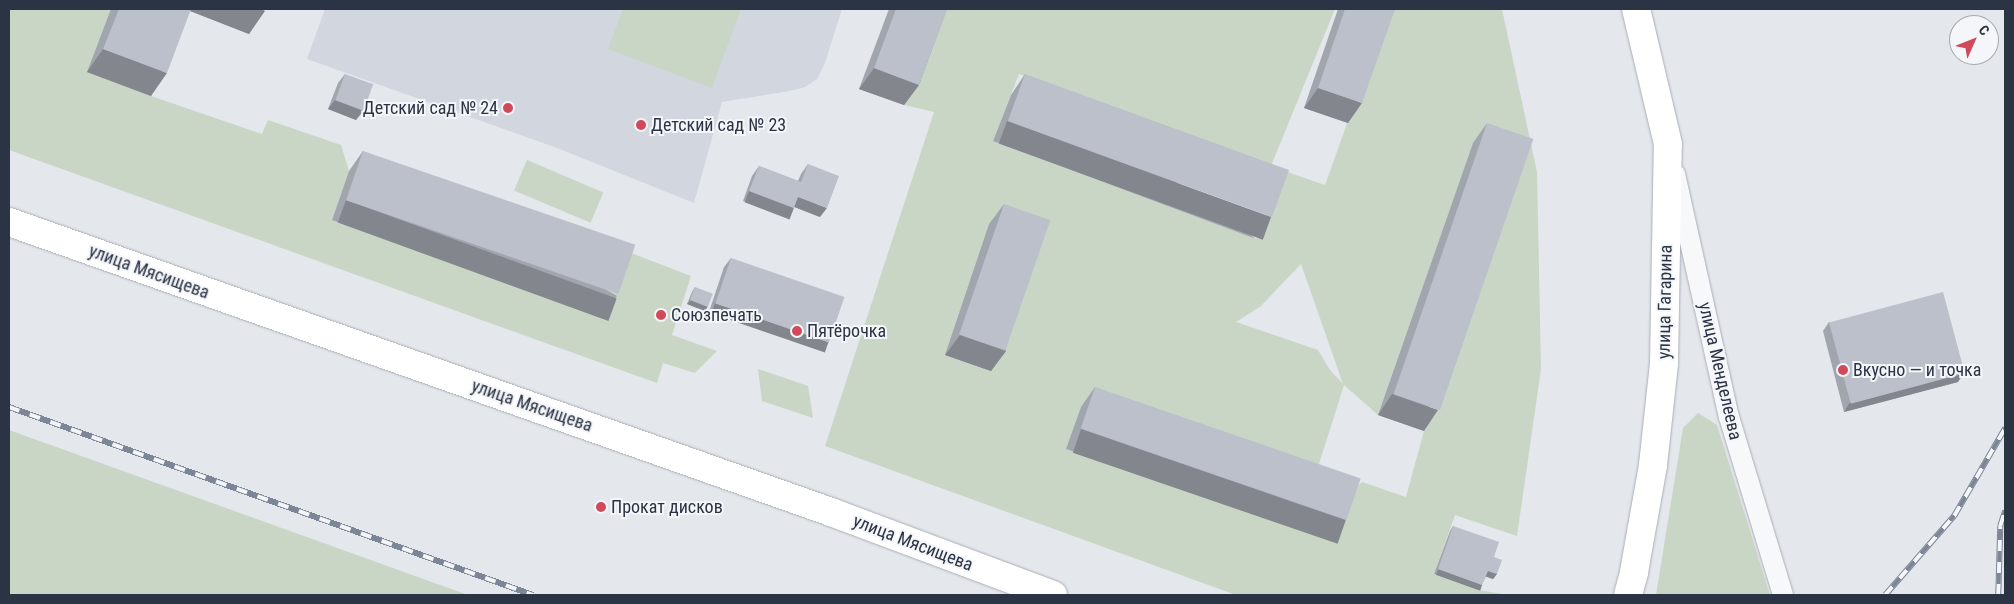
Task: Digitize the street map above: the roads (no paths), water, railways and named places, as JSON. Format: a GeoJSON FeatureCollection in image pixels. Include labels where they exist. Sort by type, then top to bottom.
{"type":"FeatureCollection","features":[{"type":"Feature","properties":{"kind":"main road","name":"улица Гагарина"},"geometry":{"type":"LineString","coordinates":[[1628,595],[1634,572],[1653,464],[1664,364],[1668,144],[1636,9]]}},
{"type":"Feature","properties":{"kind":"main road","name":"улица Мясищева"},"geometry":{"type":"LineString","coordinates":[[9,222],[831,512],[1053,595]]}},
{"type":"Feature","properties":{"kind":"street","name":"улица Менделеева"},"geometry":{"type":"LineString","coordinates":[[1668,144],[1729,417],[1783,595]]}},
{"type":"Feature","properties":{"kind":"railway"},"geometry":{"type":"LineString","coordinates":[[9,407],[533,595]]}},
{"type":"Feature","properties":{"kind":"railway"},"geometry":{"type":"LineString","coordinates":[[1885,595],[1954,516],[2005,428]]}},
{"type":"Feature","properties":{"kind":"railway"},"geometry":{"type":"LineString","coordinates":[[1998,595],[2000,526],[2005,511]]}},
{"type":"Feature","properties":{"kind":"place","name":"Детский сад № 24"},"geometry":{"type":"Point","coordinates":[508,108]}},
{"type":"Feature","properties":{"kind":"place","name":"Детский сад № 23"},"geometry":{"type":"Point","coordinates":[641,125]}},
{"type":"Feature","properties":{"kind":"place","name":"Союзпечать"},"geometry":{"type":"Point","coordinates":[661,315]}},
{"type":"Feature","properties":{"kind":"place","name":"Пятёрочка"},"geometry":{"type":"Point","coordinates":[797,331]}},
{"type":"Feature","properties":{"kind":"place","name":"Вкусно — и точка"},"geometry":{"type":"Point","coordinates":[1843,370]}},
{"type":"Feature","properties":{"kind":"place","name":"Прокат дисков"},"geometry":{"type":"Point","coordinates":[601,507]}}]}
